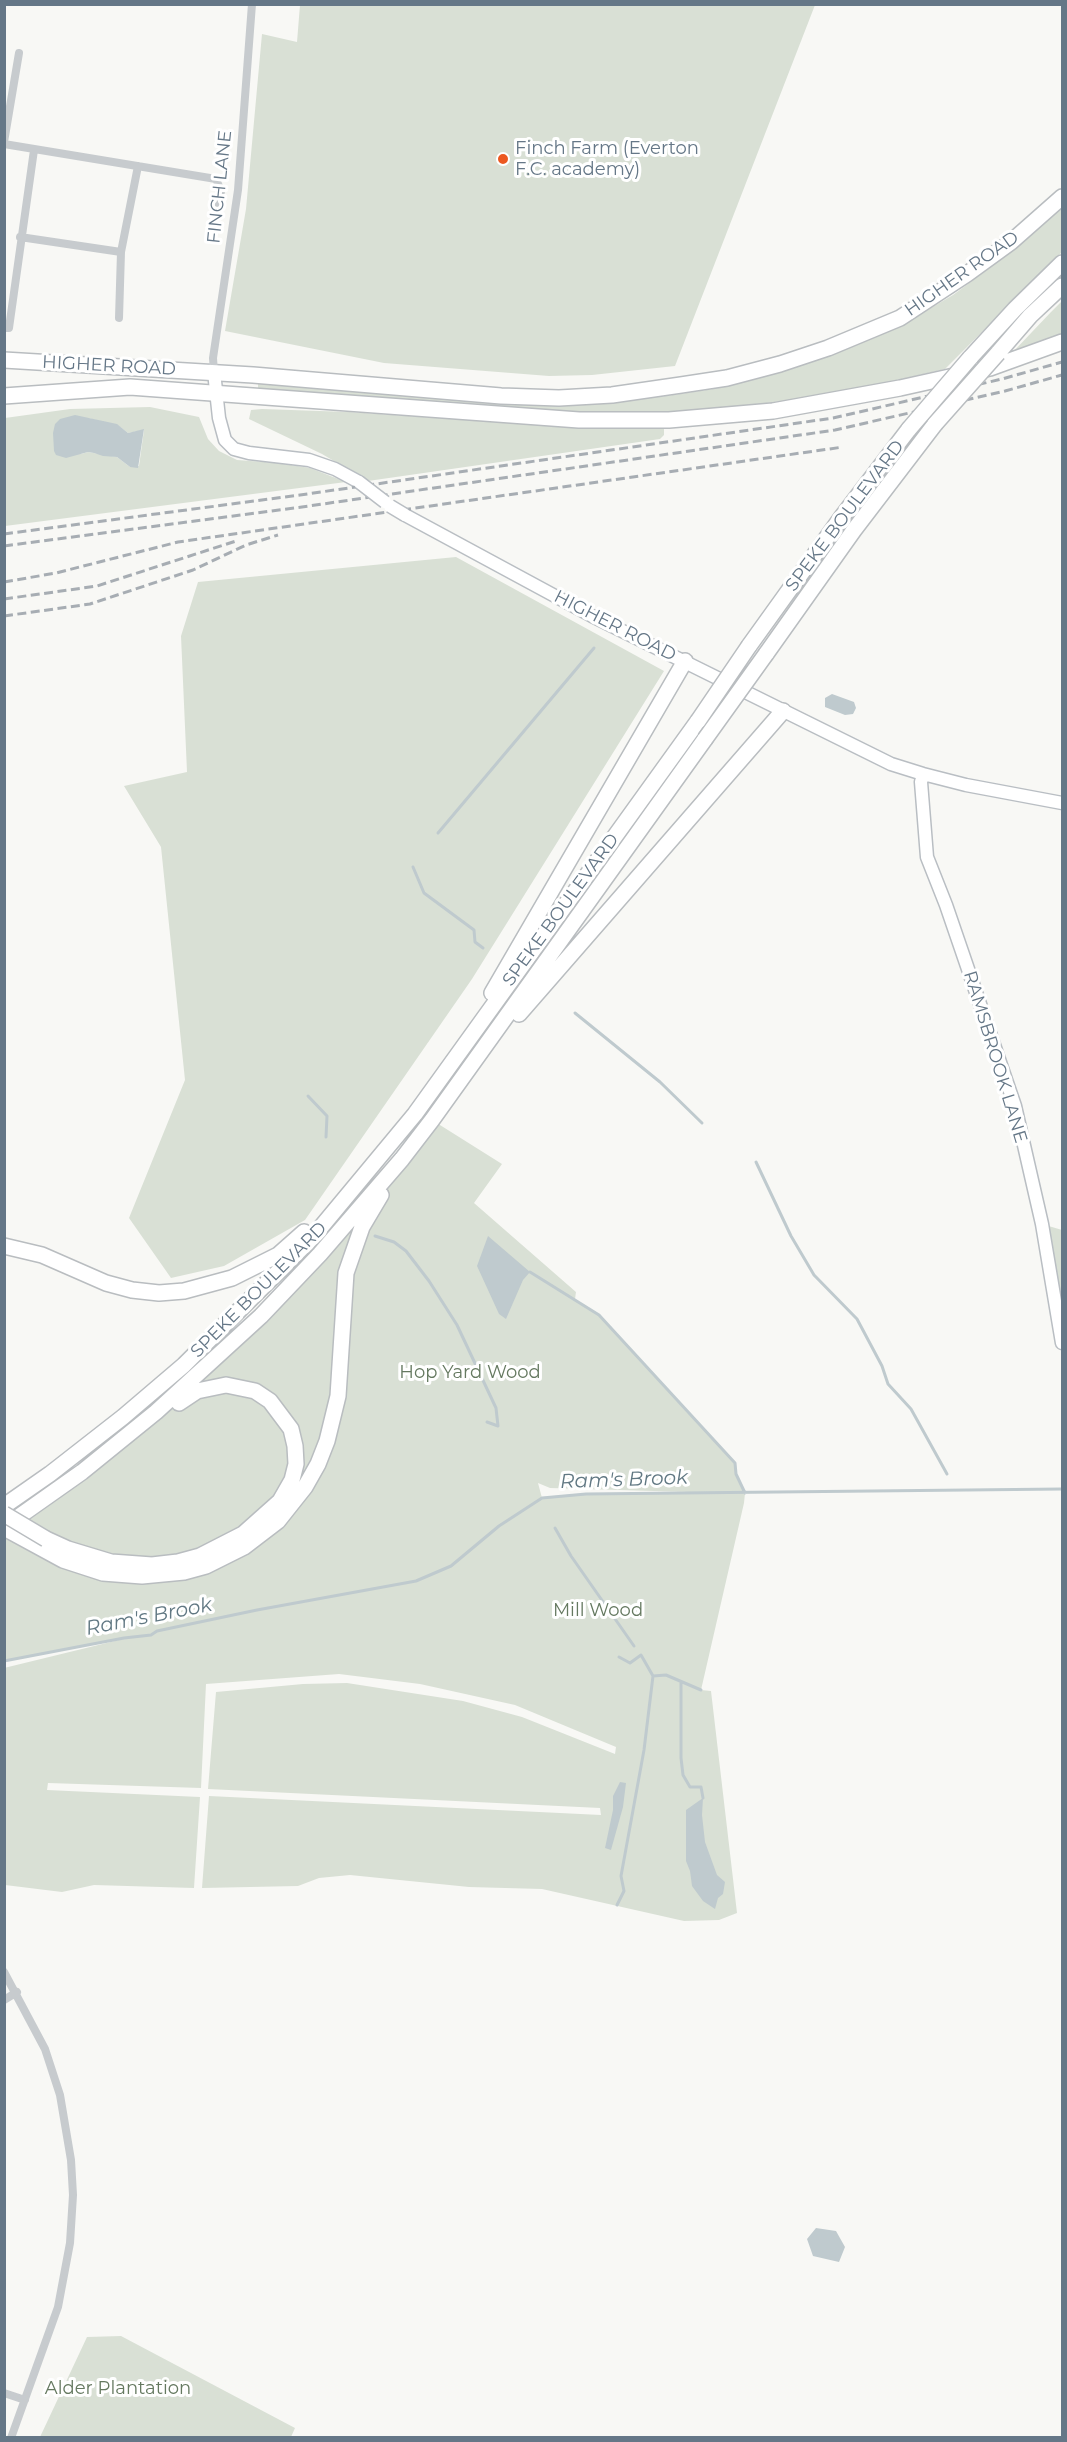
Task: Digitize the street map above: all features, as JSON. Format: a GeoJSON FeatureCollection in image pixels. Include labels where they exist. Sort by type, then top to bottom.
{"type":"FeatureCollection","features":[{"type":"Feature","properties":{"kind":"highway","name":"HIGHER ROAD"},"geometry":{"type":"LineString","coordinates":[[4,360],[214,372],[501,396],[559,398],[612,395],[727,378],[789,361],[900,318],[968,274],[1011,242],[1062,197]]}},
{"type":"Feature","properties":{"kind":"highway","name":"SPEKE BOULEVARD"},"geometry":{"type":"LineString","coordinates":[[4,1506],[50,1474],[123,1417],[184,1365],[312,1238],[415,1114],[698,722],[749,646],[841,518],[909,429],[970,358],[1062,263]]}},
{"type":"Feature","properties":{"kind":"highway","name":"SPEKE BOULEVARD"},"geometry":{"type":"LineString","coordinates":[[4,1527],[100,1458],[201,1373],[320,1254],[402,1159],[460,1082],[854,530],[935,424],[1030,316],[1062,286]]}},
{"type":"Feature","properties":{"kind":"highway","name":"HIGHER ROAD"},"geometry":{"type":"LineString","coordinates":[[4,396],[130,387],[579,420],[669,420],[773,411],[900,388],[990,368],[1062,342]]}},
{"type":"Feature","properties":{"kind":"highway"},"geometry":{"type":"LineString","coordinates":[[456,1058],[524,936],[685,661]]}},
{"type":"Feature","properties":{"kind":"highway"},"geometry":{"type":"LineString","coordinates":[[460,1082],[783,711]]}},
{"type":"Feature","properties":{"kind":"highway"},"geometry":{"type":"LineString","coordinates":[[4,1246],[42,1255],[81,1274],[132,1290],[159,1293],[184,1291],[211,1285],[255,1268],[296,1241],[415,1114]]}},
{"type":"Feature","properties":{"kind":"highway"},"geometry":{"type":"LineString","coordinates":[[4,1514],[63,1560],[103,1573],[142,1576],[165,1575],[206,1566],[254,1541],[279,1521],[305,1487],[327,1442],[338,1396],[343,1307],[350,1257],[362,1227],[402,1159]]}},
{"type":"Feature","properties":{"kind":"highway"},"geometry":{"type":"LineString","coordinates":[[4,1527],[43,1544],[131,1565],[177,1562],[222,1547],[243,1534],[280,1501],[292,1480],[296,1464],[291,1429],[270,1401],[255,1390],[226,1385],[204,1389],[183,1400],[21,1516]]}},
{"type":"Feature","properties":{"kind":"street","name":"FINCH LANE"},"geometry":{"type":"LineString","coordinates":[[214,372],[213,358],[238,190],[252,4]]}},
{"type":"Feature","properties":{"kind":"street"},"geometry":{"type":"LineString","coordinates":[[19,53],[4,143],[34,150],[216,179],[221,191],[214,231]]}},
{"type":"Feature","properties":{"kind":"street"},"geometry":{"type":"LineString","coordinates":[[4,328],[9,328],[34,150]]}},
{"type":"Feature","properties":{"kind":"street"},"geometry":{"type":"LineString","coordinates":[[119,318],[121,252],[138,166]]}},
{"type":"Feature","properties":{"kind":"street"},"geometry":{"type":"LineString","coordinates":[[20,237],[121,252]]}},
{"type":"Feature","properties":{"kind":"street","name":"HIGHER ROAD"},"geometry":{"type":"LineString","coordinates":[[214,372],[219,418],[225,440],[234,449],[249,453],[291,456],[335,469],[359,482],[405,515],[592,616],[891,764],[923,774],[1062,803]]}},
{"type":"Feature","properties":{"kind":"street","name":"RAMSBROOK LANE"},"geometry":{"type":"LineString","coordinates":[[923,774],[921,782],[927,857],[1015,1106],[1042,1224],[1062,1343]]}},
{"type":"Feature","properties":{"kind":"street"},"geometry":{"type":"LineString","coordinates":[[4,1972],[17,1992],[45,2049],[60,2095],[71,2160],[73,2195],[70,2243],[58,2307],[11,2438]]}},
{"type":"Feature","properties":{"kind":"street"},"geometry":{"type":"LineString","coordinates":[[4,2000],[17,1992]]}},
{"type":"Feature","properties":{"kind":"street"},"geometry":{"type":"LineString","coordinates":[[4,2393],[26,2400]]}},
{"type":"Feature","properties":{"kind":"green space","name":"Finch Farm (Everton F.C. academy)"},"geometry":{"type":"Polygon","coordinates":[[[300,5],[815,5],[675,366],[592,375],[549,376],[384,363],[225,331],[246,209],[262,34],[297,42],[300,5]]]}},
{"type":"Feature","properties":{"kind":"green space"},"geometry":{"type":"Polygon","coordinates":[[[1062,206],[1062,252],[945,369],[880,384],[783,401],[693,412],[563,414],[258,392],[258,380],[619,400],[713,389],[834,354],[880,335],[919,315],[953,295],[991,267],[1062,206]]]}},
{"type":"Feature","properties":{"kind":"green space"},"geometry":{"type":"Polygon","coordinates":[[[1062,301],[1062,335],[1012,353],[1051,312],[1062,301]]]}},
{"type":"Feature","properties":{"kind":"green space"},"geometry":{"type":"Polygon","coordinates":[[[150,407],[199,417],[208,439],[219,451],[237,460],[310,468],[346,482],[5,526],[5,418],[70,409],[150,407]],[[88,418],[81,454],[88,452],[117,457],[130,467],[139,466],[144,430],[128,433],[119,426],[88,418]]]}},
{"type":"Feature","properties":{"kind":"green space"},"geometry":{"type":"Polygon","coordinates":[[[251,410],[349,412],[572,427],[664,426],[664,435],[660,439],[368,481],[322,454],[249,419],[251,410]]]}},
{"type":"Feature","properties":{"kind":"green space"},"geometry":{"type":"Polygon","coordinates":[[[456,557],[664,671],[472,979],[305,1220],[224,1266],[171,1278],[129,1218],[185,1080],[161,847],[124,786],[187,772],[181,636],[198,582],[456,557]]]}},
{"type":"Feature","properties":{"kind":"green space"},"geometry":{"type":"Polygon","coordinates":[[[432,1120],[502,1164],[474,1203],[576,1292],[575,1299],[599,1315],[735,1463],[736,1474],[745,1493],[744,1503],[701,1690],[711,1691],[737,1913],[719,1920],[684,1921],[542,1889],[469,1887],[350,1875],[319,1878],[298,1886],[202,1888],[209,1796],[601,1815],[600,1808],[208,1789],[216,1692],[303,1684],[347,1683],[463,1701],[522,1717],[615,1754],[616,1747],[515,1705],[420,1684],[339,1674],[206,1684],[201,1788],[48,1783],[47,1790],[200,1797],[194,1888],[94,1885],[62,1892],[5,1885],[4,1668],[127,1638],[5,1661],[4,1531],[8,1530],[63,1560],[86,1569],[103,1573],[142,1576],[184,1572],[206,1566],[244,1547],[278,1521],[305,1487],[292,1480],[280,1501],[263,1518],[222,1547],[178,1562],[152,1565],[111,1562],[68,1549],[46,1539],[21,1516],[82,1472],[156,1412],[261,1316],[320,1254],[402,1159],[432,1120]],[[538,1483],[542,1498],[586,1494],[724,1493],[550,1488],[538,1483]]]}},
{"type":"Feature","properties":{"kind":"green space"},"geometry":{"type":"Polygon","coordinates":[[[1042,1224],[1062,1230],[1062,1343],[1042,1224]]]}},
{"type":"Feature","properties":{"kind":"green space","name":"Alder Plantation"},"geometry":{"type":"Polygon","coordinates":[[[121,2336],[295,2428],[291,2437],[40,2437],[87,2337],[121,2336]]]}},
{"type":"Feature","properties":{"kind":"shaded area"},"geometry":{"type":"Polygon","coordinates":[[[75,415],[117,424],[128,433],[144,429],[138,468],[130,467],[117,457],[88,452],[66,458],[56,455],[53,433],[55,424],[60,419],[75,415]]]}},
{"type":"Feature","properties":{"kind":"shaded area"},"geometry":{"type":"Polygon","coordinates":[[[832,694],[854,702],[856,708],[853,714],[845,715],[825,707],[825,698],[832,694]]]}},
{"type":"Feature","properties":{"kind":"shaded area"},"geometry":{"type":"Polygon","coordinates":[[[488,1236],[530,1272],[523,1280],[506,1319],[499,1314],[477,1266],[488,1236]]]}},
{"type":"Feature","properties":{"kind":"shaded area"},"geometry":{"type":"Polygon","coordinates":[[[620,1782],[626,1783],[623,1807],[611,1850],[605,1848],[613,1810],[613,1796],[620,1782]]]}},
{"type":"Feature","properties":{"kind":"shaded area"},"geometry":{"type":"Polygon","coordinates":[[[703,1798],[705,1842],[717,1875],[725,1882],[723,1894],[718,1898],[715,1909],[703,1901],[692,1886],[686,1861],[686,1810],[703,1798]]]}},
{"type":"Feature","properties":{"kind":"shaded area"},"geometry":{"type":"Polygon","coordinates":[[[816,2228],[836,2231],[845,2247],[839,2262],[813,2256],[807,2239],[816,2228]]]}},
{"type":"Feature","properties":{"kind":"waterway"},"geometry":{"type":"LineString","coordinates":[[438,833],[594,648]]}},
{"type":"Feature","properties":{"kind":"waterway"},"geometry":{"type":"LineString","coordinates":[[413,867],[424,893],[474,930],[475,942],[483,948]]}},
{"type":"Feature","properties":{"kind":"waterway"},"geometry":{"type":"LineString","coordinates":[[575,1013],[660,1082],[702,1123]]}},
{"type":"Feature","properties":{"kind":"waterway"},"geometry":{"type":"LineString","coordinates":[[308,1096],[327,1116],[326,1137]]}},
{"type":"Feature","properties":{"kind":"waterway"},"geometry":{"type":"LineString","coordinates":[[756,1162],[791,1236],[814,1275],[857,1319],[882,1366],[888,1384],[911,1409],[947,1474]]}},
{"type":"Feature","properties":{"kind":"waterway"},"geometry":{"type":"LineString","coordinates":[[375,1236],[394,1242],[406,1251],[429,1281],[457,1325],[496,1408],[498,1426],[487,1422]]}},
{"type":"Feature","properties":{"kind":"waterway"},"geometry":{"type":"LineString","coordinates":[[530,1272],[599,1315],[735,1463],[736,1474],[745,1493]]}},
{"type":"Feature","properties":{"kind":"waterway","name":"Ram's Brook"},"geometry":{"type":"LineString","coordinates":[[4,1661],[151,1635],[157,1631],[257,1610],[416,1581],[451,1566],[499,1526],[542,1498],[586,1494],[1062,1489]]}},
{"type":"Feature","properties":{"kind":"waterway"},"geometry":{"type":"LineString","coordinates":[[555,1528],[571,1556],[634,1646]]}},
{"type":"Feature","properties":{"kind":"waterway"},"geometry":{"type":"LineString","coordinates":[[617,1905],[624,1891],[621,1876],[644,1750],[653,1676],[641,1655],[630,1663],[619,1657]]}},
{"type":"Feature","properties":{"kind":"waterway"},"geometry":{"type":"LineString","coordinates":[[653,1676],[666,1675],[701,1690]]}},
{"type":"Feature","properties":{"kind":"waterway"},"geometry":{"type":"LineString","coordinates":[[681,1682],[683,1775],[690,1787],[701,1787],[703,1798]]}},
{"type":"Feature","properties":{"kind":"railway"},"geometry":{"type":"LineString","coordinates":[[4,534],[300,495],[833,418],[1002,379],[1062,362]]}},
{"type":"Feature","properties":{"kind":"railway"},"geometry":{"type":"LineString","coordinates":[[4,546],[302,507],[835,430],[1005,391],[1062,375]]}},
{"type":"Feature","properties":{"kind":"railway"},"geometry":{"type":"LineString","coordinates":[[4,582],[56,573],[178,542],[843,447]]}},
{"type":"Feature","properties":{"kind":"railway"},"geometry":{"type":"LineString","coordinates":[[4,616],[90,604],[193,570],[246,545],[278,535]]}},
{"type":"Feature","properties":{"kind":"railway"},"geometry":{"type":"LineString","coordinates":[[4,599],[97,586],[236,541]]}},
{"type":"Feature","properties":{"kind":"place","name":"Finch Farm (Everton F.C. academy)"},"geometry":{"type":"Point","coordinates":[503,159]}},
{"type":"Feature","properties":{"kind":"park label","name":"Hop Yard Wood"},"geometry":{"type":"Point","coordinates":[470,1373]}},
{"type":"Feature","properties":{"kind":"park label","name":"Mill Wood"},"geometry":{"type":"Point","coordinates":[598,1611]}}]}
